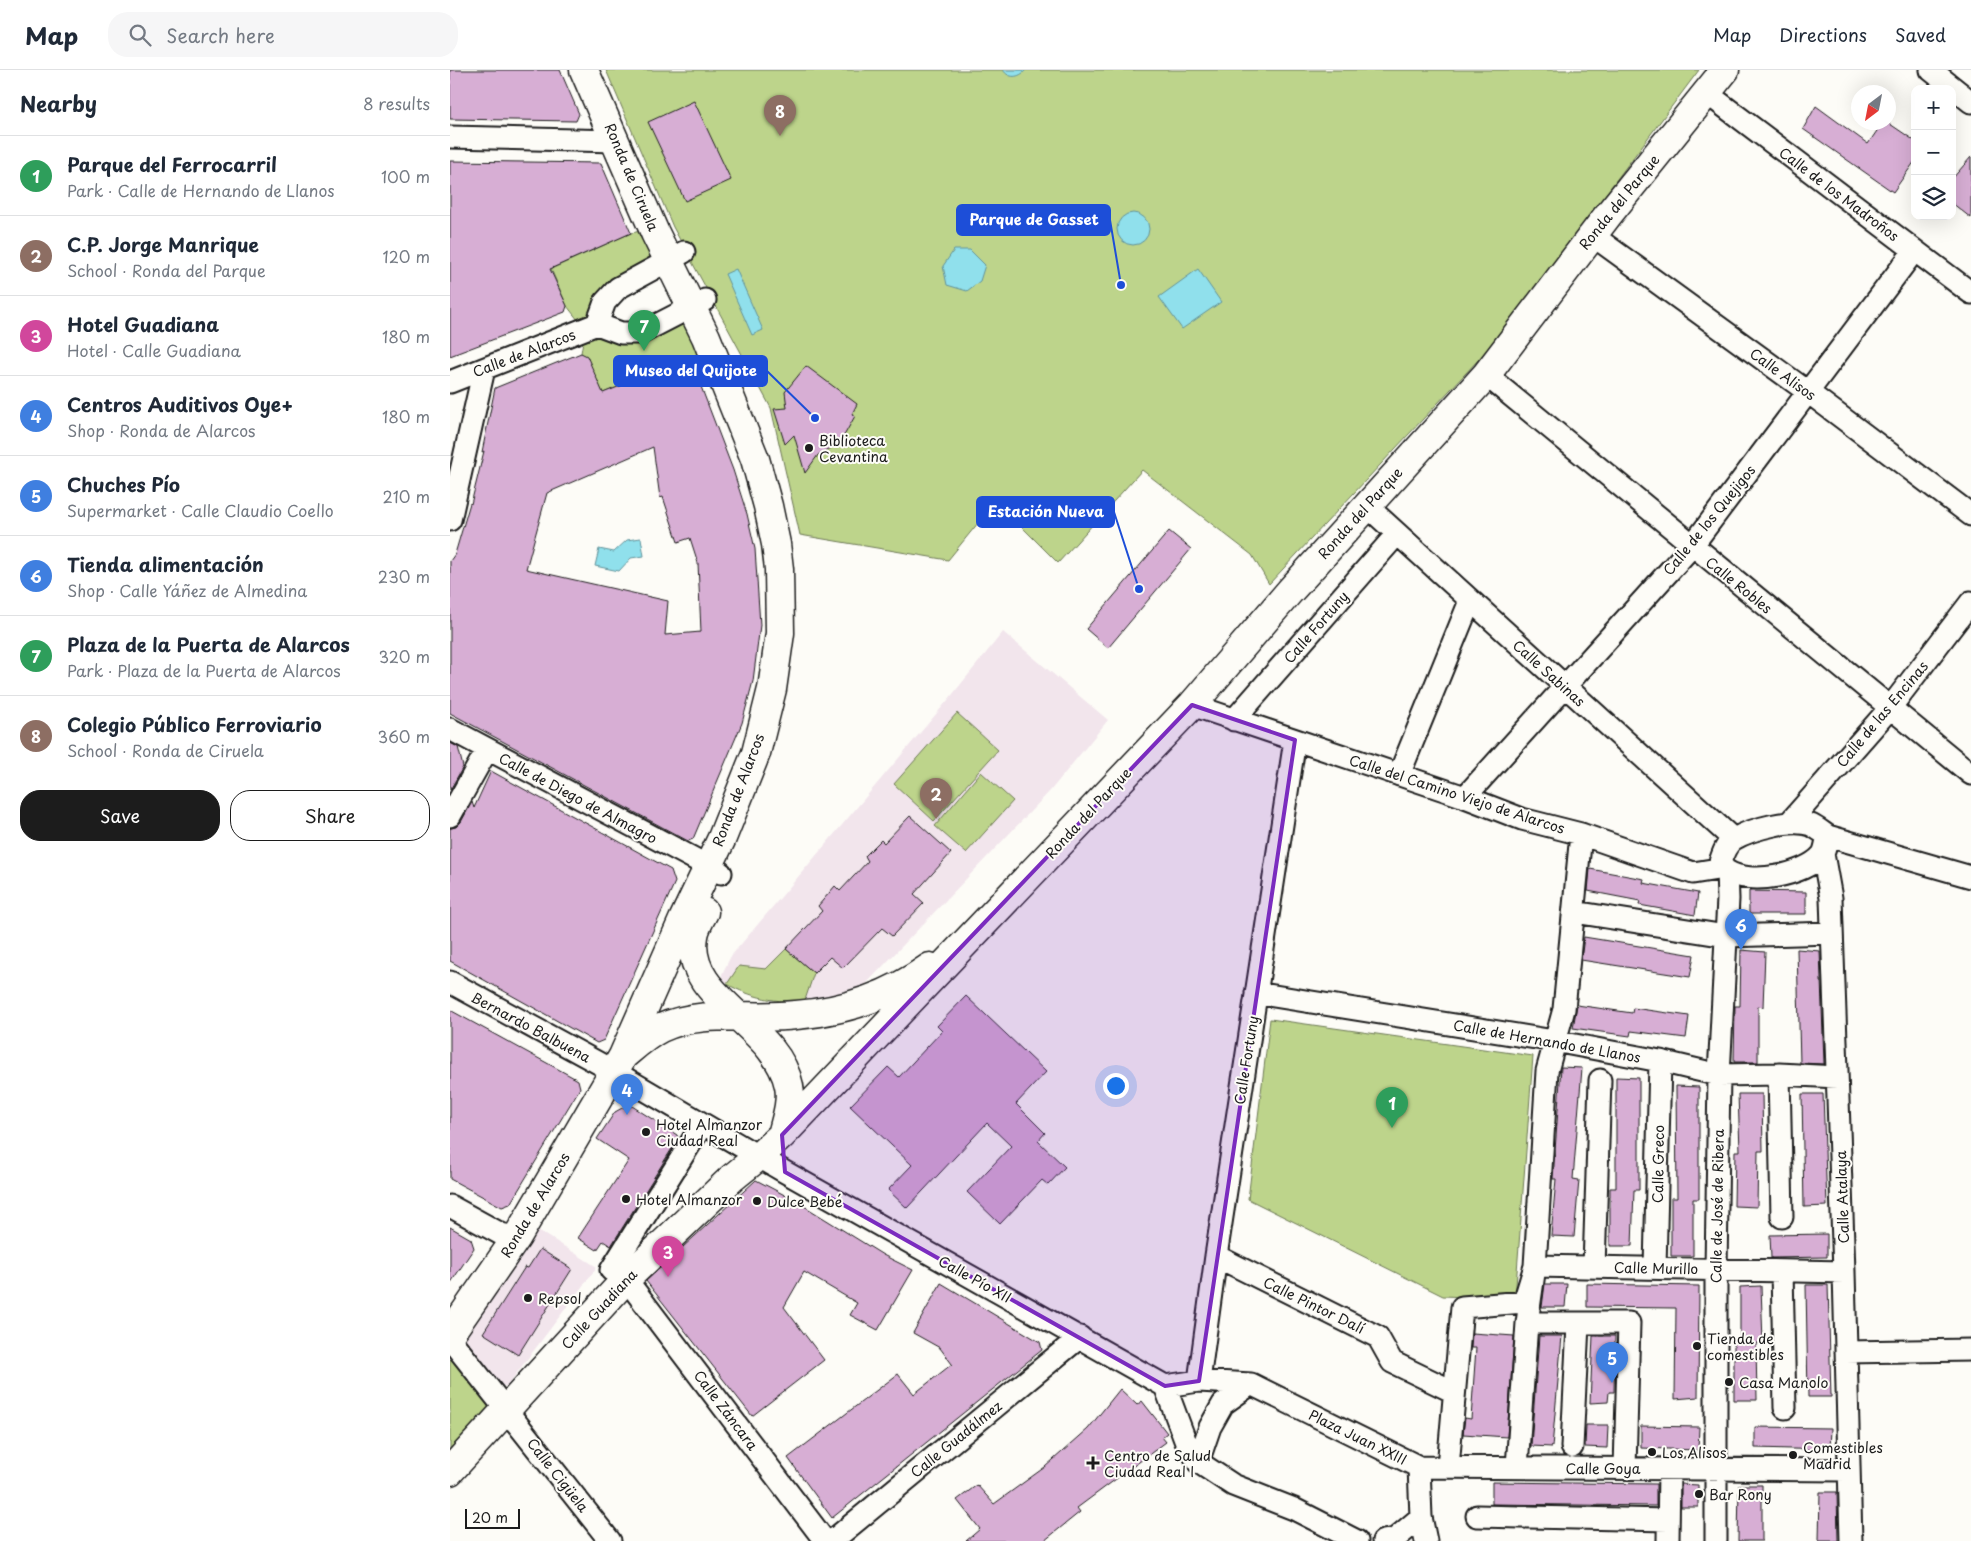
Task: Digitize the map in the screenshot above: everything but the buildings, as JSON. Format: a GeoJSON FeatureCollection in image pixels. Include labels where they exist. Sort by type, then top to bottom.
{"type":"FeatureCollection","features":[{"type":"Feature","properties":{"kind":"highway","name":"Ronda de Ciruela"},"geometry":{"type":"LineString","coordinates":[[584,70],[616,141],[693,292]]}},
{"type":"Feature","properties":{"kind":"highway","name":"Ronda de Ciruela"},"geometry":{"type":"LineString","coordinates":[[603,70],[676,256]]}},
{"type":"Feature","properties":{"kind":"highway","name":"Ronda del Parque"},"geometry":{"type":"LineString","coordinates":[[782,1135],[1192,705],[1367,506],[1486,375],[1592,235],[1708,94],[1725,70]]}},
{"type":"Feature","properties":{"kind":"highway","name":"Ronda de Alarcos"},"geometry":{"type":"LineString","coordinates":[[450,1334],[517,1237],[589,1116],[618,1063],[714,870],[747,813],[769,757],[786,698],[795,616],[789,543],[773,467],[693,292]]}},
{"type":"Feature","properties":{"kind":"highway","name":"Ronda de Alarcos"},"geometry":{"type":"LineString","coordinates":[[714,870],[694,934],[692,946],[694,961],[707,986],[740,1018]]}},
{"type":"Feature","properties":{"kind":"highway","name":"Ronda del Parque"},"geometry":{"type":"LineString","coordinates":[[618,1063],[643,1039],[677,1022],[696,1018],[794,1016],[843,1008],[879,997],[926,970],[972,936]]}},
{"type":"Feature","properties":{"kind":"highway"},"geometry":{"type":"LineString","coordinates":[[740,1018],[771,1048],[784,1068],[789,1087],[789,1105],[782,1135]]}},
{"type":"Feature","properties":{"kind":"highway","name":"Calle Guadiana"},"geometry":{"type":"LineString","coordinates":[[450,1471],[626,1279],[732,1178],[782,1135]]}},
{"type":"Feature","properties":{"kind":"street"},"geometry":{"type":"LineString","coordinates":[[1931,70],[1971,102]]}},
{"type":"Feature","properties":{"kind":"street","name":"Calle de los Madroños"},"geometry":{"type":"LineString","coordinates":[[1708,94],[1971,293]]}},
{"type":"Feature","properties":{"kind":"street"},"geometry":{"type":"LineString","coordinates":[[450,137],[616,141]]}},
{"type":"Feature","properties":{"kind":"street","name":"Calle Alisos"},"geometry":{"type":"LineString","coordinates":[[1592,235],[1808,392],[1971,516]]}},
{"type":"Feature","properties":{"kind":"street","name":"Calle de los Quejigos"},"geometry":{"type":"LineString","coordinates":[[1466,797],[1692,546],[1914,251]]}},
{"type":"Feature","properties":{"kind":"street"},"geometry":{"type":"LineString","coordinates":[[676,256],[618,288],[605,302],[597,324],[621,333],[641,333],[693,292]]}},
{"type":"Feature","properties":{"kind":"street","name":"Calle de Alarcos"},"geometry":{"type":"LineString","coordinates":[[450,382],[597,324]]}},
{"type":"Feature","properties":{"kind":"street"},"geometry":{"type":"LineString","coordinates":[[450,520],[484,368]]}},
{"type":"Feature","properties":{"kind":"street","name":"Calle Robles"},"geometry":{"type":"LineString","coordinates":[[1486,375],[1971,774]]}},
{"type":"Feature","properties":{"kind":"street","name":"Calle Sabinas"},"geometry":{"type":"LineString","coordinates":[[1367,506],[1733,839]]}},
{"type":"Feature","properties":{"kind":"street","name":"Calle Fortuny"},"geometry":{"type":"LineString","coordinates":[[1234,720],[1397,534]]}},
{"type":"Feature","properties":{"kind":"street"},"geometry":{"type":"LineString","coordinates":[[1399,775],[1470,600]]}},
{"type":"Feature","properties":{"kind":"street","name":"Calle de las Encinas"},"geometry":{"type":"LineString","coordinates":[[1789,823],[1890,708],[1971,602]]}},
{"type":"Feature","properties":{"kind":"street","name":"Calle del Camino Viejo de Alarcos"},"geometry":{"type":"LineString","coordinates":[[1192,705],[1466,797],[1522,819],[1581,834],[1693,872],[1726,870]]}},
{"type":"Feature","properties":{"kind":"street","name":"Calle de Diego de Almagro"},"geometry":{"type":"LineString","coordinates":[[450,729],[714,870]]}},
{"type":"Feature","properties":{"kind":"street","name":"Calle Fortuny"},"geometry":{"type":"LineString","coordinates":[[1199,1381],[1216,1256],[1295,740]]}},
{"type":"Feature","properties":{"kind":"street"},"geometry":{"type":"LineString","coordinates":[[450,816],[487,750]]}},
{"type":"Feature","properties":{"kind":"street"},"geometry":{"type":"LineString","coordinates":[[1733,839],[1762,828],[1789,823],[1810,825],[1826,845],[1971,877]]}},
{"type":"Feature","properties":{"kind":"street"},"geometry":{"type":"LineString","coordinates":[[1517,1468],[1528,1323],[1535,1266],[1548,1070],[1554,1041],[1564,1009],[1581,834]]}},
{"type":"Feature","properties":{"kind":"street","name":"Calle de José de Ribera"},"geometry":{"type":"LineString","coordinates":[[1716,1541],[1716,1269],[1719,1075],[1726,936],[1726,870],[1720,862],[1724,850],[1733,839]]}},
{"type":"Feature","properties":{"kind":"street"},"geometry":{"type":"LineString","coordinates":[[1726,870],[1748,878],[1773,878],[1802,870],[1826,845]]}},
{"type":"Feature","properties":{"kind":"street","name":"Calle Atalaya"},"geometry":{"type":"LineString","coordinates":[[1826,845],[1831,898],[1851,1541]]}},
{"type":"Feature","properties":{"kind":"street"},"geometry":{"type":"LineString","coordinates":[[1574,912],[1726,936],[1832,933]]}},
{"type":"Feature","properties":{"kind":"street","name":"Bernardo Balbuena"},"geometry":{"type":"LineString","coordinates":[[450,982],[618,1063],[700,1123]]}},
{"type":"Feature","properties":{"kind":"street","name":"Calle de Hernando de Llanos"},"geometry":{"type":"LineString","coordinates":[[1256,992],[1554,1041],[1660,1061],[1719,1075],[1779,1074],[1837,1077]]}},
{"type":"Feature","properties":{"kind":"street","name":"Calle Greco"},"geometry":{"type":"LineString","coordinates":[[1655,1268],[1660,1061]]}},
{"type":"Feature","properties":{"kind":"street"},"geometry":{"type":"LineString","coordinates":[[1779,1074],[1782,1217]]}},
{"type":"Feature","properties":{"kind":"street"},"geometry":{"type":"LineString","coordinates":[[1594,1267],[1600,1080]]}},
{"type":"Feature","properties":{"kind":"street","name":"Calle Pío XII"},"geometry":{"type":"LineString","coordinates":[[700,1123],[1164,1386]]}},
{"type":"Feature","properties":{"kind":"street","name":"Calle Záncara"},"geometry":{"type":"LineString","coordinates":[[700,1123],[697,1133],[611,1270],[626,1279],[825,1541]]}},
{"type":"Feature","properties":{"kind":"street"},"geometry":{"type":"LineString","coordinates":[[782,1135],[782,1160],[785,1172]]}},
{"type":"Feature","properties":{"kind":"street"},"geometry":{"type":"LineString","coordinates":[[450,1206],[502,1234],[517,1237]]}},
{"type":"Feature","properties":{"kind":"street","name":"Calle Pintor Dalí"},"geometry":{"type":"LineString","coordinates":[[1216,1256],[1378,1337],[1392,1362],[1454,1392]]}},
{"type":"Feature","properties":{"kind":"street"},"geometry":{"type":"LineString","coordinates":[[1448,1467],[1462,1307],[1524,1302],[1535,1266]]}},
{"type":"Feature","properties":{"kind":"street","name":"Calle Murillo"},"geometry":{"type":"LineString","coordinates":[[1535,1266],[1844,1272]]}},
{"type":"Feature","properties":{"kind":"street"},"geometry":{"type":"LineString","coordinates":[[1782,1271],[1785,1408]]}},
{"type":"Feature","properties":{"kind":"street"},"geometry":{"type":"LineString","coordinates":[[1528,1323],[1629,1323],[1625,1468]]}},
{"type":"Feature","properties":{"kind":"street"},"geometry":{"type":"LineString","coordinates":[[1572,1447],[1578,1324]]}},
{"type":"Feature","properties":{"kind":"street","name":"Calle Guadálmez"},"geometry":{"type":"LineString","coordinates":[[832,1541],[1080,1338]]}},
{"type":"Feature","properties":{"kind":"street"},"geometry":{"type":"LineString","coordinates":[[450,1339],[506,1409]]}},
{"type":"Feature","properties":{"kind":"street"},"geometry":{"type":"LineString","coordinates":[[1846,1352],[1971,1350]]}},
{"type":"Feature","properties":{"kind":"street","name":"Plaza Juan XXIII"},"geometry":{"type":"LineString","coordinates":[[1164,1386],[1199,1381],[1251,1384],[1419,1467],[1422,1518],[1426,1541]]}},
{"type":"Feature","properties":{"kind":"street"},"geometry":{"type":"LineString","coordinates":[[1198,1462],[1210,1427],[1223,1404],[1251,1384]]}},
{"type":"Feature","properties":{"kind":"street"},"geometry":{"type":"LineString","coordinates":[[1164,1386],[1185,1440],[1198,1462],[1233,1485],[1294,1509],[1356,1541]]}},
{"type":"Feature","properties":{"kind":"street","name":"Calle Cigüela"},"geometry":{"type":"LineString","coordinates":[[506,1409],[610,1541]]}},
{"type":"Feature","properties":{"kind":"street","name":"Calle Goya"},"geometry":{"type":"LineString","coordinates":[[1419,1467],[1848,1470]]}},
{"type":"Feature","properties":{"kind":"street"},"geometry":{"type":"LineString","coordinates":[[1668,1541],[1669,1469]]}},
{"type":"Feature","properties":{"kind":"street"},"geometry":{"type":"LineString","coordinates":[[1477,1516],[1668,1520]]}},
{"type":"Feature","properties":{"kind":"street"},"geometry":{"type":"LineString","coordinates":[[1383,1541],[1395,1539],[1422,1518]]}},
{"type":"Feature","properties":{"kind":"highlighted area"},"geometry":{"type":"Polygon","coordinates":[[[1192,705],[1295,740],[1199,1381],[1165,1386],[785,1172],[782,1135],[1192,705]]]}},
{"type":"Feature","properties":{"kind":"shaded area"},"geometry":{"type":"Polygon","coordinates":[[[1003,632],[1108,720],[1051,790],[865,985],[847,993],[799,1001],[772,1000],[750,994],[727,984],[722,978],[722,974],[731,956],[948,700],[1003,632]]]}},
{"type":"Feature","properties":{"kind":"shaded area","name":"Repsol"},"geometry":{"type":"Polygon","coordinates":[[[530,1225],[597,1267],[507,1386],[501,1386],[464,1337],[530,1225]]]}},
{"type":"Feature","properties":{"kind":"green space"},"geometry":{"type":"Polygon","coordinates":[[[606,70],[1699,70],[1493,344],[1269,584],[1252,555],[1142,470],[1058,563],[996,501],[948,560],[800,535],[771,408],[673,227],[606,70]]]}},
{"type":"Feature","properties":{"kind":"green space"},"geometry":{"type":"Polygon","coordinates":[[[646,230],[668,260],[586,329],[621,333],[692,306],[711,349],[603,393],[581,353],[585,329],[567,306],[551,269],[631,233],[646,230]]]}},
{"type":"Feature","properties":{"kind":"green space"},"geometry":{"type":"Polygon","coordinates":[[[957,713],[998,750],[934,821],[894,784],[957,713]]]}},
{"type":"Feature","properties":{"kind":"green space"},"geometry":{"type":"Polygon","coordinates":[[[981,772],[1013,801],[966,853],[935,826],[981,772]]]}},
{"type":"Feature","properties":{"kind":"green space"},"geometry":{"type":"Polygon","coordinates":[[[786,949],[814,973],[805,1000],[785,1001],[764,998],[745,993],[727,984],[739,966],[766,969],[786,949]]]}},
{"type":"Feature","properties":{"kind":"green space"},"geometry":{"type":"Polygon","coordinates":[[[1270,1019],[1533,1056],[1515,1299],[1443,1296],[1248,1199],[1270,1019]]]}},
{"type":"Feature","properties":{"kind":"green space"},"geometry":{"type":"Polygon","coordinates":[[[450,1359],[493,1410],[450,1456],[450,1359]]]}},
{"type":"Feature","properties":{"kind":"water"},"geometry":{"type":"Polygon","coordinates":[[[1003,70],[1026,70],[1020,75],[1011,76],[1003,70]]]}},
{"type":"Feature","properties":{"kind":"water"},"geometry":{"type":"Polygon","coordinates":[[[1133,213],[1139,214],[1144,218],[1148,223],[1148,235],[1144,240],[1139,244],[1133,245],[1127,244],[1122,240],[1118,235],[1117,229],[1118,223],[1122,218],[1127,214],[1133,213]]]}},
{"type":"Feature","properties":{"kind":"water"},"geometry":{"type":"Polygon","coordinates":[[[954,250],[970,250],[985,265],[980,281],[967,291],[947,285],[943,266],[954,250]]]}},
{"type":"Feature","properties":{"kind":"water"},"geometry":{"type":"Polygon","coordinates":[[[736,269],[763,330],[752,335],[725,274],[736,269]]]}},
{"type":"Feature","properties":{"kind":"water"},"geometry":{"type":"Polygon","coordinates":[[[1198,269],[1221,302],[1182,329],[1159,297],[1198,269]]]}},
{"type":"Feature","properties":{"kind":"water"},"geometry":{"type":"Polygon","coordinates":[[[641,538],[644,556],[631,558],[619,571],[595,566],[599,549],[614,552],[627,540],[641,538]]]}},
{"type":"Feature","properties":{"kind":"place","name":"Colegio Público Ferroviario"},"geometry":{"type":"Point","coordinates":[780,136]}},
{"type":"Feature","properties":{"kind":"place","name":"Parque de Gasset"},"geometry":{"type":"Point","coordinates":[1121,285]}},
{"type":"Feature","properties":{"kind":"place","name":"Plaza de la Puerta de Alarcos"},"geometry":{"type":"Point","coordinates":[644,351]}},
{"type":"Feature","properties":{"kind":"place","name":"Museo del Quijote"},"geometry":{"type":"Point","coordinates":[815,418]}},
{"type":"Feature","properties":{"kind":"place","name":"Biblioteca Cevantina"},"geometry":{"type":"Point","coordinates":[809,448]}},
{"type":"Feature","properties":{"kind":"place","name":"Estación Nueva"},"geometry":{"type":"Point","coordinates":[1139,589]}},
{"type":"Feature","properties":{"kind":"place","name":"C.P. Jorge Manrique"},"geometry":{"type":"Point","coordinates":[936,819]}},
{"type":"Feature","properties":{"kind":"place","name":"Tienda alimentación"},"geometry":{"type":"Point","coordinates":[1741,950]}},
{"type":"Feature","properties":{"kind":"place","name":"Centros Auditivos Oye+"},"geometry":{"type":"Point","coordinates":[627,1115]}},
{"type":"Feature","properties":{"kind":"place","name":"Parque del Ferrocarril"},"geometry":{"type":"Point","coordinates":[1392,1128]}},
{"type":"Feature","properties":{"kind":"place","name":"Hotel Almanzor Ciudad Real"},"geometry":{"type":"Point","coordinates":[646,1132]}},
{"type":"Feature","properties":{"kind":"place","name":"Hotel Almanzor"},"geometry":{"type":"Point","coordinates":[626,1199]}},
{"type":"Feature","properties":{"kind":"place","name":"Dulce Bebé"},"geometry":{"type":"Point","coordinates":[757,1201]}},
{"type":"Feature","properties":{"kind":"place","name":"Hotel Guadiana"},"geometry":{"type":"Point","coordinates":[668,1277]}},
{"type":"Feature","properties":{"kind":"place","name":"Repsol"},"geometry":{"type":"Point","coordinates":[528,1298]}},
{"type":"Feature","properties":{"kind":"place","name":"Tienda de comestibles"},"geometry":{"type":"Point","coordinates":[1697,1346]}},
{"type":"Feature","properties":{"kind":"place","name":"Casa Manolo"},"geometry":{"type":"Point","coordinates":[1729,1382]}},
{"type":"Feature","properties":{"kind":"place","name":"Chuches Pío"},"geometry":{"type":"Point","coordinates":[1612,1383]}},
{"type":"Feature","properties":{"kind":"place","name":"Los Alisos"},"geometry":{"type":"Point","coordinates":[1652,1452]}},
{"type":"Feature","properties":{"kind":"place","name":"Comestibles Madrid"},"geometry":{"type":"Point","coordinates":[1793,1455]}},
{"type":"Feature","properties":{"kind":"place","name":"Centro de Salud Ciudad Real I"},"geometry":{"type":"Point","coordinates":[1093,1463]}},
{"type":"Feature","properties":{"kind":"place","name":"Bar Rony"},"geometry":{"type":"Point","coordinates":[1699,1494]}}]}
